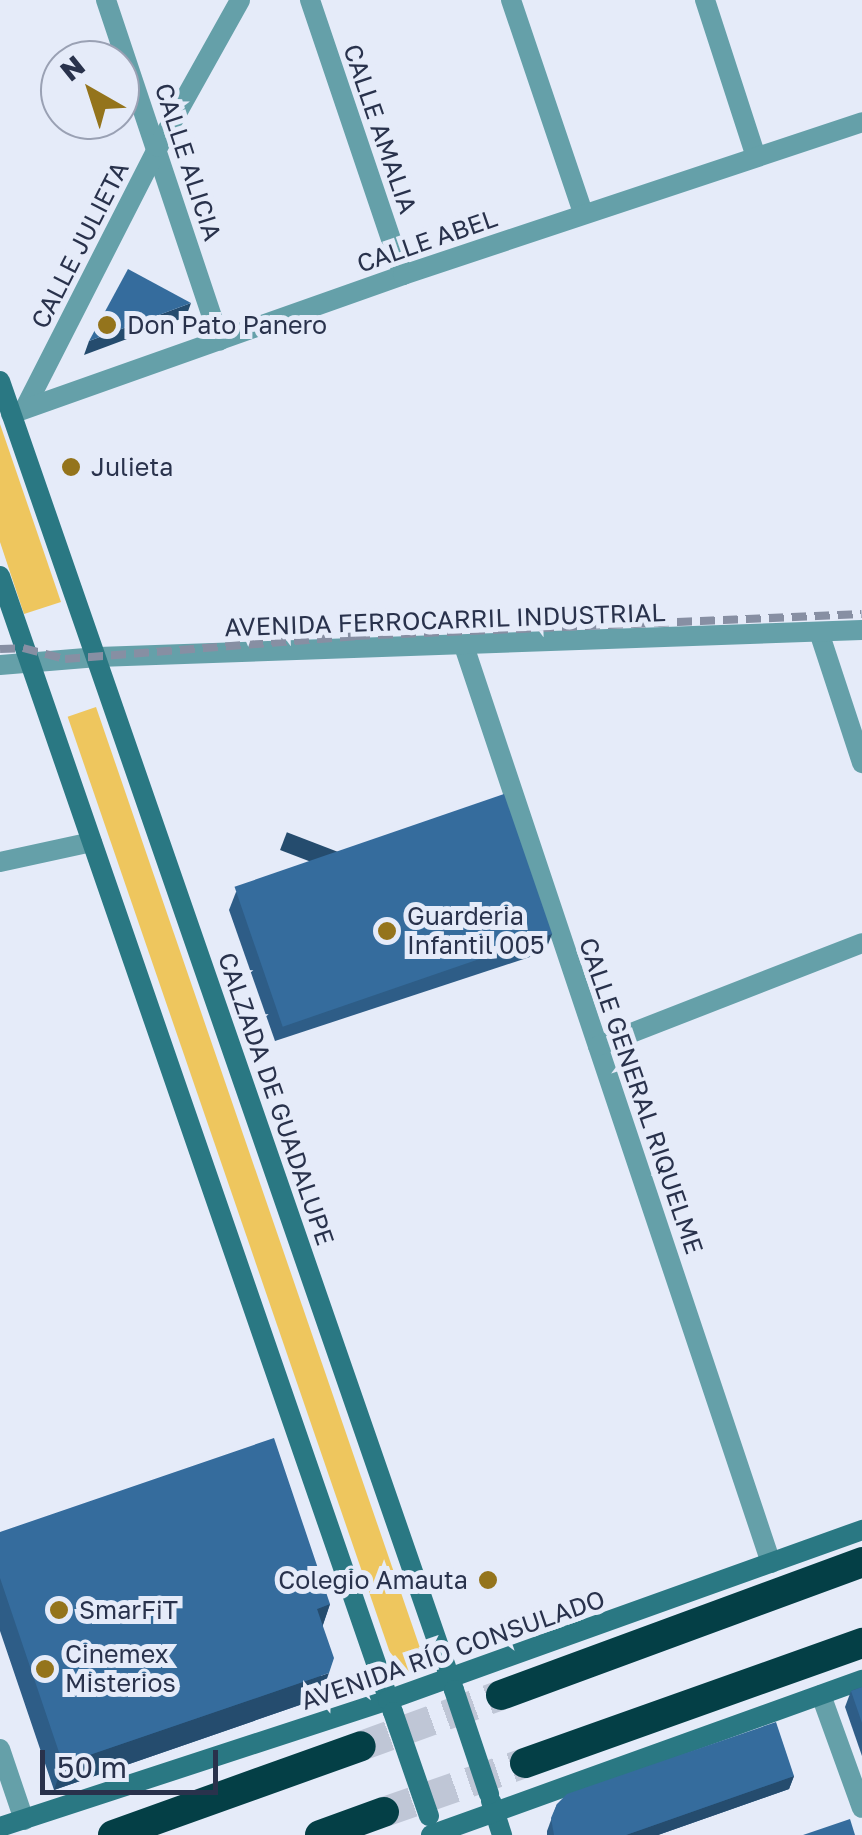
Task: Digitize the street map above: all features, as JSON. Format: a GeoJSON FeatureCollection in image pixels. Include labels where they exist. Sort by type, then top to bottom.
{"type":"FeatureCollection","features":[{"type":"Feature","properties":{"kind":"highway"},"geometry":{"type":"LineString","coordinates":[[501,1694],[862,1562]]}},
{"type":"Feature","properties":{"kind":"highway"},"geometry":{"type":"LineString","coordinates":[[525,1762],[862,1644]]}},
{"type":"Feature","properties":{"kind":"highway"},"geometry":{"type":"LineString","coordinates":[[112,1835],[361,1746]]}},
{"type":"Feature","properties":{"kind":"highway"},"geometry":{"type":"LineString","coordinates":[[320,1835],[384,1812]]}},
{"type":"Feature","properties":{"kind":"main road","name":"CALZADA DE GUADALUPE"},"geometry":{"type":"LineString","coordinates":[[0,380],[18,411],[98,656],[502,1835]]}},
{"type":"Feature","properties":{"kind":"main road"},"geometry":{"type":"LineString","coordinates":[[0,576],[433,1830],[492,1803],[862,1680]]}},
{"type":"Feature","properties":{"kind":"main road","name":"AVENIDA RÍO CONSULADO"},"geometry":{"type":"LineString","coordinates":[[0,1827],[390,1706],[862,1530]]}},
{"type":"Feature","properties":{"kind":"street","name":"CALLE ALICIA"},"geometry":{"type":"LineString","coordinates":[[106,0],[220,340]]}},
{"type":"Feature","properties":{"kind":"street","name":"CALLE JULIETA"},"geometry":{"type":"LineString","coordinates":[[18,411],[240,0]]}},
{"type":"Feature","properties":{"kind":"street","name":"CALLE AMALIA"},"geometry":{"type":"LineString","coordinates":[[310,0],[404,275]]}},
{"type":"Feature","properties":{"kind":"street"},"geometry":{"type":"LineString","coordinates":[[511,0],[583,213]]}},
{"type":"Feature","properties":{"kind":"street"},"geometry":{"type":"LineString","coordinates":[[705,0],[756,157]]}},
{"type":"Feature","properties":{"kind":"street","name":"CALLE ABEL"},"geometry":{"type":"LineString","coordinates":[[18,411],[583,213],[862,122]]}},
{"type":"Feature","properties":{"kind":"street","name":"AVENIDA FERROCARRIL INDUSTRIAL"},"geometry":{"type":"LineString","coordinates":[[0,665],[98,656],[862,630]]}},
{"type":"Feature","properties":{"kind":"street"},"geometry":{"type":"LineString","coordinates":[[819,632],[862,763]]}},
{"type":"Feature","properties":{"kind":"street","name":"CALLE GENERAL RIQUELME"},"geometry":{"type":"LineString","coordinates":[[464,646],[772,1563]]}},
{"type":"Feature","properties":{"kind":"street"},"geometry":{"type":"LineString","coordinates":[[0,862],[92,842]]}},
{"type":"Feature","properties":{"kind":"street"},"geometry":{"type":"LineString","coordinates":[[598,1046],[862,944]]}},
{"type":"Feature","properties":{"kind":"street"},"geometry":{"type":"LineString","coordinates":[[821,1695],[862,1808]]}},
{"type":"Feature","properties":{"kind":"street"},"geometry":{"type":"LineString","coordinates":[[0,1748],[24,1820]]}},
{"type":"Feature","properties":{"kind":"shaded area"},"geometry":{"type":"Polygon","coordinates":[[[0,424],[61,602],[24,614],[0,542],[0,424]]]}},
{"type":"Feature","properties":{"kind":"shaded area"},"geometry":{"type":"Polygon","coordinates":[[[96,707],[427,1670],[399,1679],[68,717],[96,707]]]}},
{"type":"Feature","properties":{"kind":"building"},"geometry":{"type":"Polygon","coordinates":[[[128,269],[191,303],[89,341],[128,269]]]}},
{"type":"Feature","properties":{"kind":"building","name":"Guarderia Infantil 005"},"geometry":{"type":"Polygon","coordinates":[[[504,794],[552,934],[283,1027],[235,887],[504,794]]]}},
{"type":"Feature","properties":{"kind":"building"},"geometry":{"type":"Polygon","coordinates":[[[274,1438],[330,1604],[317,1609],[334,1658],[329,1673],[63,1764],[0,1578],[0,1532],[274,1438]]]}},
{"type":"Feature","properties":{"kind":"building"},"geometry":{"type":"Polygon","coordinates":[[[862,1687],[862,1723],[851,1691],[862,1687]]]}},
{"type":"Feature","properties":{"kind":"building"},"geometry":{"type":"Polygon","coordinates":[[[776,1722],[794,1776],[626,1835],[554,1835],[551,1818],[567,1794],[776,1722]]]}},
{"type":"Feature","properties":{"kind":"building"},"geometry":{"type":"Polygon","coordinates":[[[850,1819],[855,1835],[803,1835],[850,1819]]]}},
{"type":"Feature","properties":{"kind":"tunnel"},"geometry":{"type":"LineString","coordinates":[[361,1746],[501,1695]]}},
{"type":"Feature","properties":{"kind":"tunnel"},"geometry":{"type":"LineString","coordinates":[[384,1812],[525,1763]]}},
{"type":"Feature","properties":{"kind":"railway"},"geometry":{"type":"LineString","coordinates":[[0,649],[23,648],[65,659],[355,636],[862,614]]}},
{"type":"Feature","properties":{"kind":"place","name":"Don Pato Panero"},"geometry":{"type":"Point","coordinates":[107,325]}},
{"type":"Feature","properties":{"kind":"place","name":"Julieta"},"geometry":{"type":"Point","coordinates":[71,467]}},
{"type":"Feature","properties":{"kind":"place","name":"Guarderia Infantil 005"},"geometry":{"type":"Point","coordinates":[387,931]}},
{"type":"Feature","properties":{"kind":"place","name":"Colegio Amauta"},"geometry":{"type":"Point","coordinates":[488,1580]}},
{"type":"Feature","properties":{"kind":"place","name":"SmarFiT"},"geometry":{"type":"Point","coordinates":[59,1610]}},
{"type":"Feature","properties":{"kind":"place","name":"Cinemex Misterios"},"geometry":{"type":"Point","coordinates":[45,1669]}}]}
